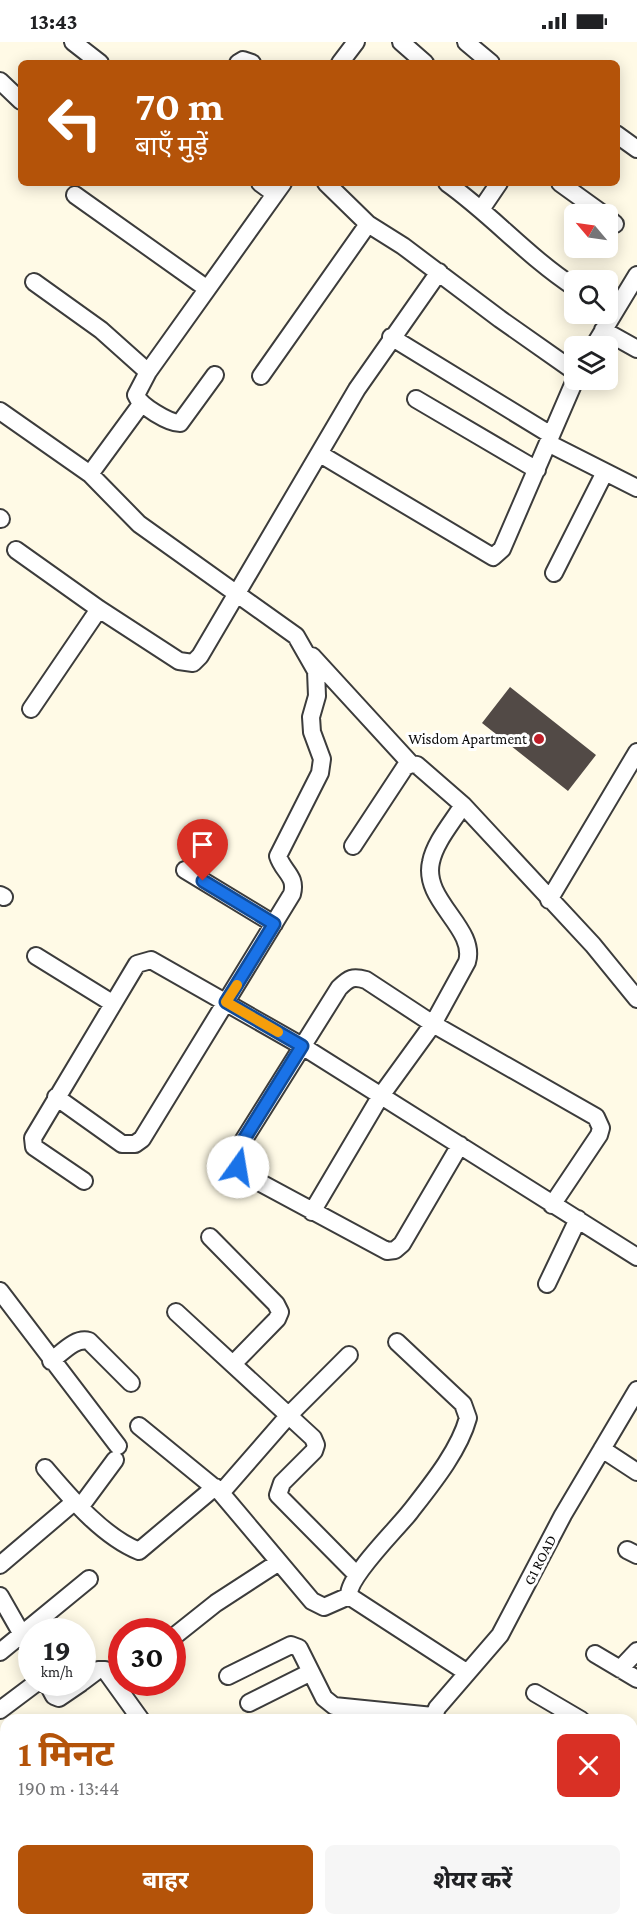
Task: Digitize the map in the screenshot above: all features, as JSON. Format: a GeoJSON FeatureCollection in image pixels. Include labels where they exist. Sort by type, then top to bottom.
{"type":"FeatureCollection","features":[{"type":"Feature","properties":{"kind":"street"},"geometry":{"type":"LineString","coordinates":[[73,42],[96,60]]}},
{"type":"Feature","properties":{"kind":"street"},"geometry":{"type":"LineString","coordinates":[[342,60],[356,42]]}},
{"type":"Feature","properties":{"kind":"street"},"geometry":{"type":"LineString","coordinates":[[401,42],[422,60]]}},
{"type":"Feature","properties":{"kind":"street"},"geometry":{"type":"LineString","coordinates":[[466,42],[487,60]]}},
{"type":"Feature","properties":{"kind":"street"},"geometry":{"type":"LineString","coordinates":[[0,81],[18,98]]}},
{"type":"Feature","properties":{"kind":"street"},"geometry":{"type":"LineString","coordinates":[[620,137],[637,149]]}},
{"type":"Feature","properties":{"kind":"street"},"geometry":{"type":"LineString","coordinates":[[329,186],[368,224],[404,246],[564,364]]}},
{"type":"Feature","properties":{"kind":"street"},"geometry":{"type":"LineString","coordinates":[[451,186],[482,208],[549,270],[564,280]]}},
{"type":"Feature","properties":{"kind":"street"},"geometry":{"type":"LineString","coordinates":[[482,208],[497,186]]}},
{"type":"Feature","properties":{"kind":"street"},"geometry":{"type":"LineString","coordinates":[[564,186],[588,204]]}},
{"type":"Feature","properties":{"kind":"street"},"geometry":{"type":"LineString","coordinates":[[215,375],[180,423],[174,423],[142,403],[136,395],[148,372],[206,288],[279,188]]}},
{"type":"Feature","properties":{"kind":"street"},"geometry":{"type":"LineString","coordinates":[[75,195],[206,288]]}},
{"type":"Feature","properties":{"kind":"street"},"geometry":{"type":"LineString","coordinates":[[261,376],[368,224]]}},
{"type":"Feature","properties":{"kind":"street"},"geometry":{"type":"LineString","coordinates":[[16,550],[99,609],[179,661],[187,664],[193,663],[200,656],[239,594],[357,389],[438,272]]}},
{"type":"Feature","properties":{"kind":"street"},"geometry":{"type":"LineString","coordinates":[[618,301],[637,275]]}},
{"type":"Feature","properties":{"kind":"street"},"geometry":{"type":"LineString","coordinates":[[34,282],[101,330],[148,372]]}},
{"type":"Feature","properties":{"kind":"street"},"geometry":{"type":"LineString","coordinates":[[600,336],[605,324]]}},
{"type":"Feature","properties":{"kind":"street"},"geometry":{"type":"LineString","coordinates":[[603,330],[637,349]]}},
{"type":"Feature","properties":{"kind":"street"},"geometry":{"type":"LineString","coordinates":[[391,337],[549,439],[637,488]]}},
{"type":"Feature","properties":{"kind":"street"},"geometry":{"type":"LineString","coordinates":[[320,454],[493,556],[502,549],[571,390]]}},
{"type":"Feature","properties":{"kind":"street"},"geometry":{"type":"LineString","coordinates":[[416,399],[537,470]]}},
{"type":"Feature","properties":{"kind":"street"},"geometry":{"type":"LineString","coordinates":[[90,474],[142,403]]}},
{"type":"Feature","properties":{"kind":"street"},"geometry":{"type":"LineString","coordinates":[[0,411],[90,474],[139,524],[296,636],[305,649],[411,764]]}},
{"type":"Feature","properties":{"kind":"street"},"geometry":{"type":"LineString","coordinates":[[554,573],[605,472]]}},
{"type":"Feature","properties":{"kind":"street"},"geometry":{"type":"LineString","coordinates":[[31,709],[99,609]]}},
{"type":"Feature","properties":{"kind":"street"},"geometry":{"type":"LineString","coordinates":[[57,1097],[122,1144],[135,1144],[141,1139],[274,924],[294,886],[292,876],[280,861],[280,849],[320,773],[322,759],[312,732],[311,717],[317,696],[316,671],[305,649]]}},
{"type":"Feature","properties":{"kind":"street"},"geometry":{"type":"LineString","coordinates":[[549,900],[637,752]]}},
{"type":"Feature","properties":{"kind":"street"},"geometry":{"type":"LineString","coordinates":[[353,846],[405,767],[411,764],[417,765],[463,806],[593,945],[637,999]]}},
{"type":"Feature","properties":{"kind":"street"},"geometry":{"type":"LineString","coordinates":[[312,1212],[380,1097],[432,1024],[469,953],[468,944],[440,901],[430,879],[434,851],[463,806]]}},
{"type":"Feature","properties":{"kind":"street"},"geometry":{"type":"LineString","coordinates":[[185,870],[274,924]]}},
{"type":"Feature","properties":{"kind":"street"},"geometry":{"type":"LineString","coordinates":[[36,956],[112,1003]]}},
{"type":"Feature","properties":{"kind":"street"},"geometry":{"type":"LineString","coordinates":[[84,1181],[32,1143],[112,1003],[137,964],[151,960],[302,1046],[637,1257]]}},
{"type":"Feature","properties":{"kind":"street"},"geometry":{"type":"LineString","coordinates":[[460,1145],[402,1244],[395,1250],[380,1250],[244,1174],[238,1167],[236,1157],[339,988],[348,979],[355,977],[366,981],[432,1024],[596,1118],[600,1123],[599,1135],[552,1205]]}},
{"type":"Feature","properties":{"kind":"street"},"geometry":{"type":"LineString","coordinates":[[547,1284],[578,1218]]}},
{"type":"Feature","properties":{"kind":"street"},"geometry":{"type":"LineString","coordinates":[[210,1237],[276,1304],[280,1312],[277,1319],[233,1364]]}},
{"type":"Feature","properties":{"kind":"street"},"geometry":{"type":"LineString","coordinates":[[0,1291],[117,1453],[81,1506],[85,1512]]}},
{"type":"Feature","properties":{"kind":"street"},"geometry":{"type":"LineString","coordinates":[[176,1312],[313,1438],[316,1445],[310,1457],[279,1487],[280,1501],[357,1575]]}},
{"type":"Feature","properties":{"kind":"street"},"geometry":{"type":"LineString","coordinates":[[51,1361],[78,1340],[84,1339],[89,1341],[131,1383]]}},
{"type":"Feature","properties":{"kind":"street"},"geometry":{"type":"LineString","coordinates":[[397,1342],[463,1404],[468,1418],[455,1447],[412,1510],[357,1575],[349,1589],[350,1596],[466,1672]]}},
{"type":"Feature","properties":{"kind":"street"},"geometry":{"type":"LineString","coordinates":[[45,1468],[85,1512],[134,1549],[142,1550],[166,1526],[218,1490],[349,1355]]}},
{"type":"Feature","properties":{"kind":"street","name":"G1 ROAD"},"geometry":{"type":"LineString","coordinates":[[436,1714],[466,1672],[500,1635],[563,1515],[637,1390]]}},
{"type":"Feature","properties":{"kind":"street"},"geometry":{"type":"LineString","coordinates":[[139,1426],[218,1490],[319,1606],[331,1605],[350,1596]]}},
{"type":"Feature","properties":{"kind":"street"},"geometry":{"type":"LineString","coordinates":[[602,1449],[637,1472]]}},
{"type":"Feature","properties":{"kind":"street"},"geometry":{"type":"LineString","coordinates":[[0,1565],[85,1512]]}},
{"type":"Feature","properties":{"kind":"street"},"geometry":{"type":"LineString","coordinates":[[186,1627],[216,1603],[279,1562]]}},
{"type":"Feature","properties":{"kind":"street"},"geometry":{"type":"LineString","coordinates":[[42,1618],[89,1579]]}},
{"type":"Feature","properties":{"kind":"street"},"geometry":{"type":"LineString","coordinates":[[0,1596],[18,1626]]}},
{"type":"Feature","properties":{"kind":"street"},"geometry":{"type":"LineString","coordinates":[[0,1652],[18,1638]]}},
{"type":"Feature","properties":{"kind":"street"},"geometry":{"type":"LineString","coordinates":[[228,1676],[291,1645],[299,1648],[324,1698],[334,1706],[400,1714]]}},
{"type":"Feature","properties":{"kind":"street"},"geometry":{"type":"LineString","coordinates":[[620,1669],[637,1650]]}},
{"type":"Feature","properties":{"kind":"street"},"geometry":{"type":"LineString","coordinates":[[595,1654],[637,1679]]}},
{"type":"Feature","properties":{"kind":"street"},"geometry":{"type":"LineString","coordinates":[[96,1672],[105,1670],[137,1714]]}},
{"type":"Feature","properties":{"kind":"street"},"geometry":{"type":"LineString","coordinates":[[249,1703],[311,1672]]}},
{"type":"Feature","properties":{"kind":"street"},"geometry":{"type":"LineString","coordinates":[[535,1692],[571,1714]]}},
{"type":"Feature","properties":{"kind":"street"},"geometry":{"type":"LineString","coordinates":[[0,1710],[19,1696]]}},
{"type":"Feature","properties":{"kind":"building","name":"Wisdom Apartment"},"geometry":{"type":"Polygon","coordinates":[[[510,687],[596,755],[568,791],[482,723],[510,687]]]}},
{"type":"Feature","properties":{"kind":"slow traffic"},"geometry":{"type":"LineString","coordinates":[[237,985],[226,1002],[278,1032]]}},
{"type":"Feature","properties":{"kind":"place","name":"Wisdom Apartment"},"geometry":{"type":"Point","coordinates":[539,739]}},
{"type":"Feature","properties":{"kind":"route"},"geometry":{"type":"LineString","coordinates":[[203,881],[274,924],[226,1002],[302,1046],[238,1149],[236,1157],[238,1167]]}}]}
